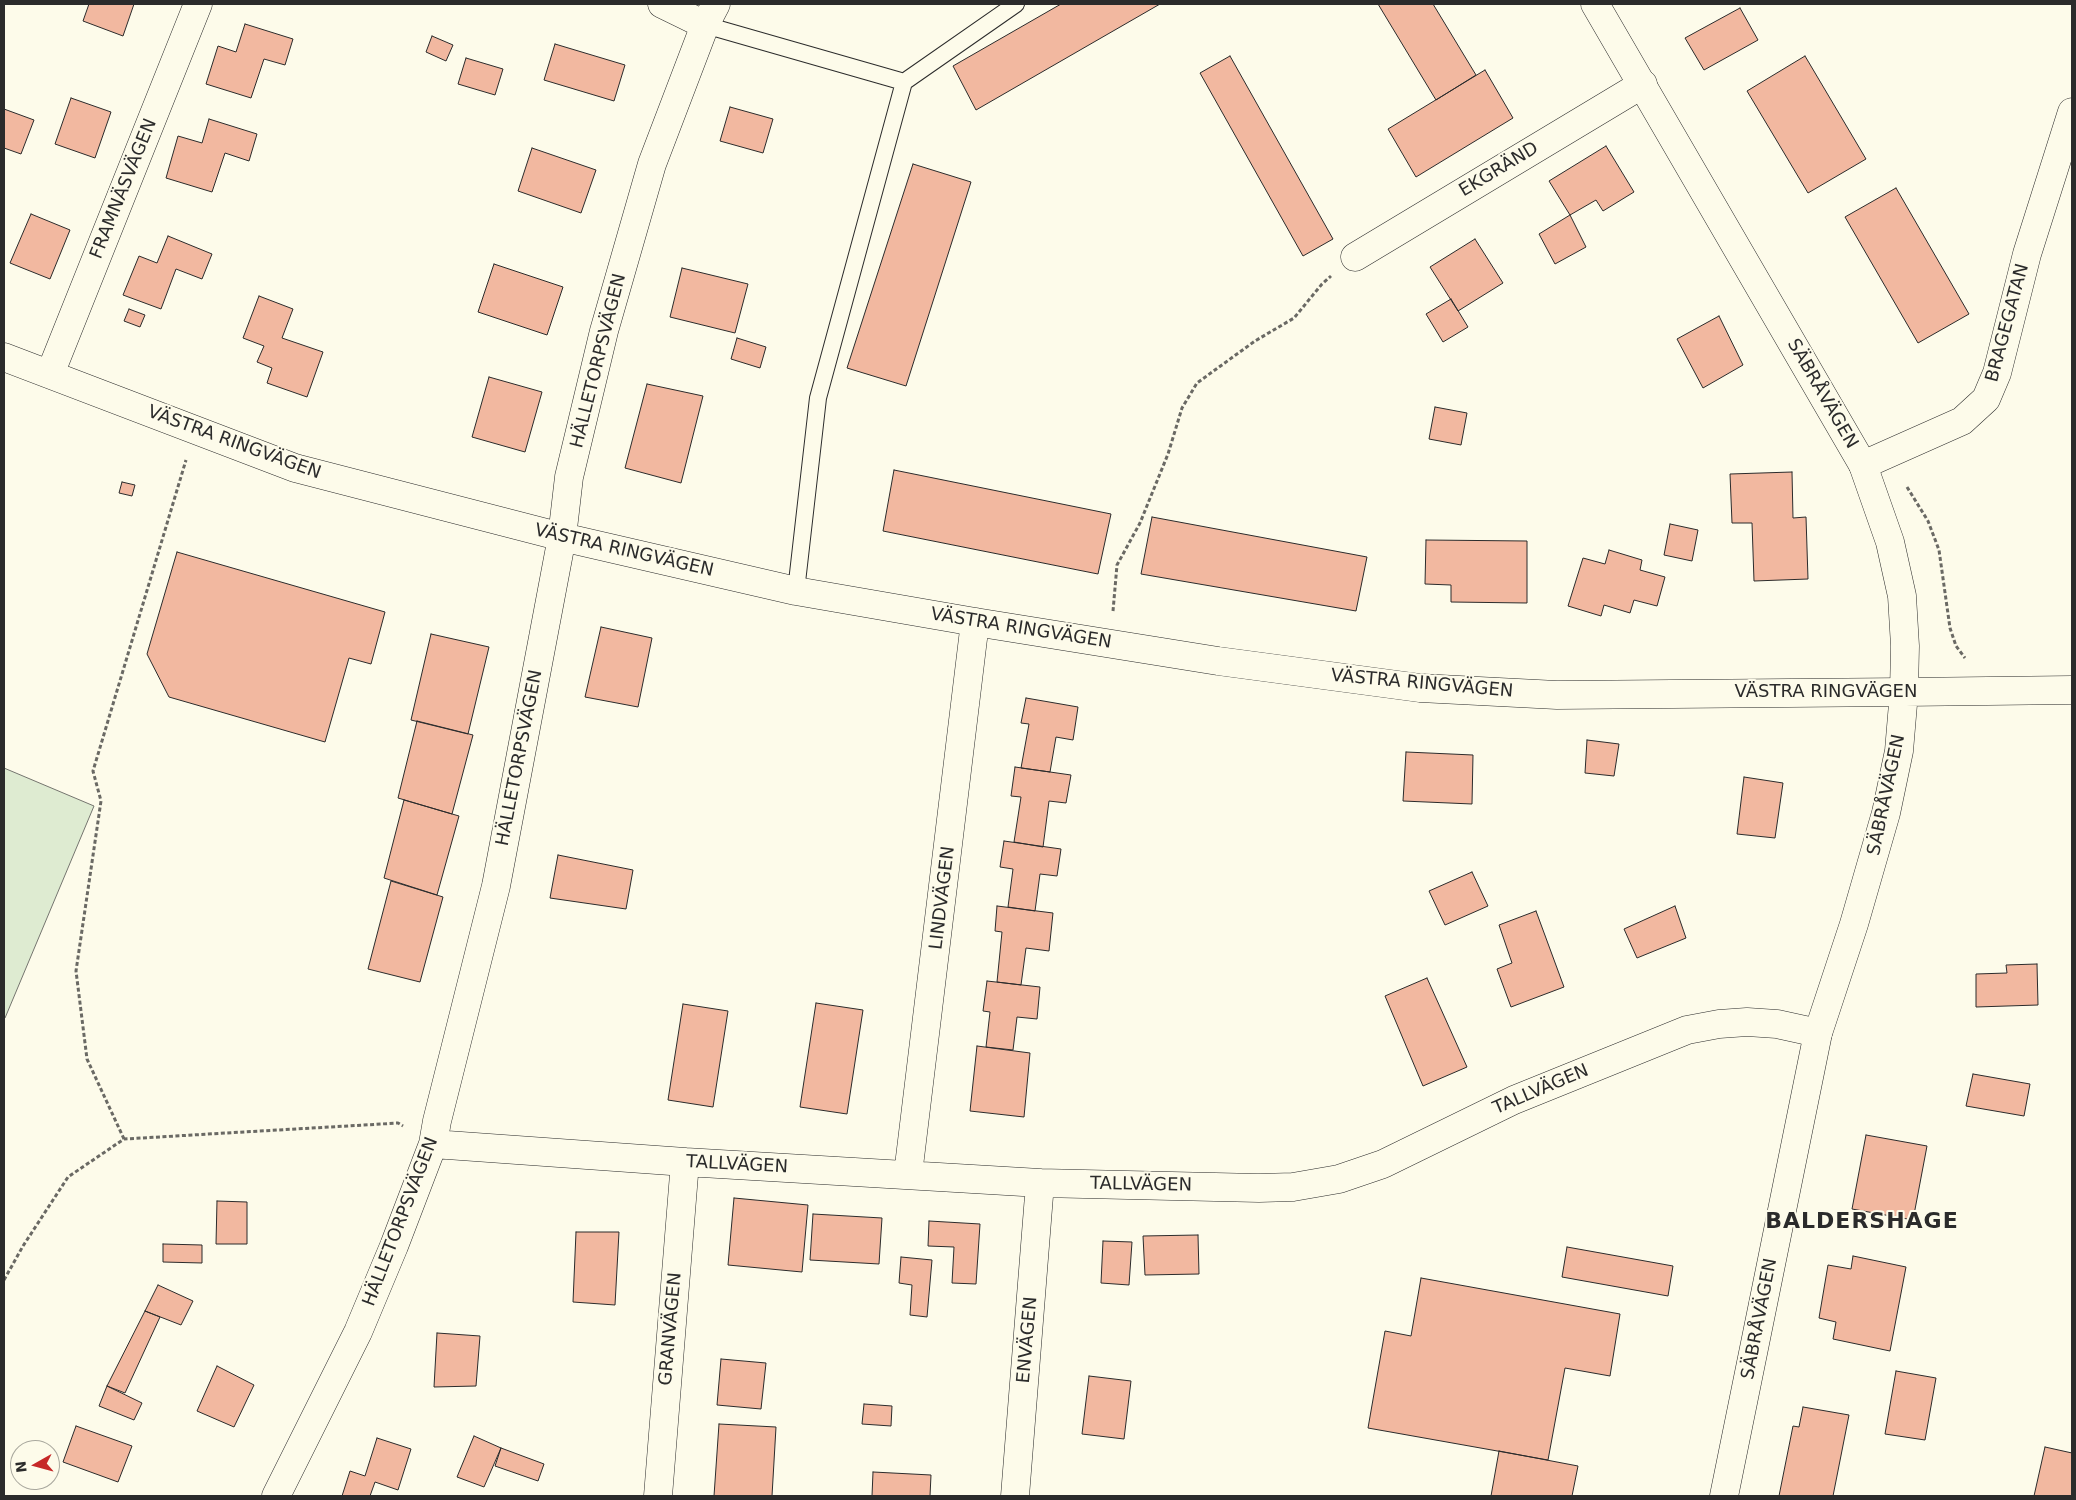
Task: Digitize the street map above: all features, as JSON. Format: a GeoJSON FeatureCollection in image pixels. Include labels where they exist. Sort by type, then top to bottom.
{"type":"FeatureCollection","features":[{"type":"Feature","properties":{"kind":"street","name":"FRAMNÄSVÄGEN"},"geometry":{"type":"LineString","coordinates":[[50,374],[198,4]]}},
{"type":"Feature","properties":{"kind":"street"},"geometry":{"type":"LineString","coordinates":[[662,4],[711,14]]}},
{"type":"Feature","properties":{"kind":"street","name":"SÄBRÅVÄGEN"},"geometry":{"type":"LineString","coordinates":[[1595,4],[1863,465],[1890,542],[1902,596],[1905,646],[1904,692],[1899,751],[1886,813],[1854,924],[1818,1032],[1724,1496]]}},
{"type":"Feature","properties":{"kind":"street","name":"HÄLLETORPSVÄGEN"},"geometry":{"type":"LineString","coordinates":[[276,1496],[358,1332],[394,1246],[432,1144],[496,886],[562,537],[570,477],[604,331],[652,164],[711,14]]}},
{"type":"Feature","properties":{"kind":"street","name":"EKGRÄND"},"geometry":{"type":"LineString","coordinates":[[1355,257],[1643,84]]}},
{"type":"Feature","properties":{"kind":"street","name":"BRAGEGATAN"},"geometry":{"type":"LineString","coordinates":[[1863,465],[1962,420],[1986,399],[1997,373],[2027,254],[2072,112]]}},
{"type":"Feature","properties":{"kind":"street","name":"VÄSTRA RINGVÄGEN"},"geometry":{"type":"LineString","coordinates":[[4,357],[295,468],[562,537],[796,591],[975,622],[1218,661],[1420,688],[1557,695],[2072,690]]}},
{"type":"Feature","properties":{"kind":"street","name":"LINDVÄGEN"},"geometry":{"type":"LineString","coordinates":[[908,1174],[975,622]]}},
{"type":"Feature","properties":{"kind":"street","name":"TALLVÄGEN"},"geometry":{"type":"LineString","coordinates":[[432,1144],[685,1162],[1040,1183],[1259,1188],[1293,1187],[1339,1179],[1383,1164],[1514,1100],[1687,1030],[1719,1024],[1747,1022],[1777,1024],[1818,1032]]}},
{"type":"Feature","properties":{"kind":"street","name":"GRANVÄGEN"},"geometry":{"type":"LineString","coordinates":[[658,1496],[685,1162]]}},
{"type":"Feature","properties":{"kind":"street","name":"ENVÄGEN"},"geometry":{"type":"LineString","coordinates":[[1016,1496],[1040,1183]]}},
{"type":"Feature","properties":{"kind":"lane"},"geometry":{"type":"LineString","coordinates":[[796,591],[818,398],[904,82],[1016,4]]}},
{"type":"Feature","properties":{"kind":"lane"},"geometry":{"type":"LineString","coordinates":[[711,14],[904,82]]}},
{"type":"Feature","properties":{"kind":"path"},"geometry":{"type":"LineString","coordinates":[[1112,644],[1117,565],[1140,523],[1168,454],[1182,408],[1197,383],[1255,341],[1294,318],[1322,284],[1355,257]]}},
{"type":"Feature","properties":{"kind":"path"},"geometry":{"type":"LineString","coordinates":[[124,1139],[87,1059],[76,971],[101,801],[93,772],[194,431]]}},
{"type":"Feature","properties":{"kind":"path"},"geometry":{"type":"LineString","coordinates":[[4,1280],[23,1246],[68,1177],[124,1139],[398,1124],[432,1144]]}},
{"type":"Feature","properties":{"kind":"green space"},"geometry":{"type":"Polygon","coordinates":[[[4,768],[94,806],[5,1018],[4,1017],[4,768]]]}},
{"type":"Feature","properties":{"kind":"building"},"geometry":{"type":"Polygon","coordinates":[[[89,4],[134,4],[123,36],[83,21],[89,4]]]}},
{"type":"Feature","properties":{"kind":"building"},"geometry":{"type":"Polygon","coordinates":[[[1061,4],[1160,4],[976,110],[953,66],[1061,4]]]}},
{"type":"Feature","properties":{"kind":"building"},"geometry":{"type":"Polygon","coordinates":[[[1378,4],[1433,4],[1476,75],[1436,100],[1378,4]]]}},
{"type":"Feature","properties":{"kind":"building"},"geometry":{"type":"Polygon","coordinates":[[[1740,8],[1758,40],[1704,70],[1685,38],[1740,8]]]}},
{"type":"Feature","properties":{"kind":"building"},"geometry":{"type":"Polygon","coordinates":[[[245,24],[293,39],[285,65],[264,59],[251,98],[206,84],[218,46],[236,52],[245,24]]]}},
{"type":"Feature","properties":{"kind":"building"},"geometry":{"type":"Polygon","coordinates":[[[432,36],[453,45],[446,61],[426,52],[432,36]]]}},
{"type":"Feature","properties":{"kind":"building"},"geometry":{"type":"Polygon","coordinates":[[[555,44],[625,65],[614,101],[544,80],[555,44]]]}},
{"type":"Feature","properties":{"kind":"building"},"geometry":{"type":"Polygon","coordinates":[[[1230,56],[1333,239],[1303,256],[1200,73],[1230,56]]]}},
{"type":"Feature","properties":{"kind":"building"},"geometry":{"type":"Polygon","coordinates":[[[1805,56],[1866,159],[1808,193],[1747,91],[1805,56]]]}},
{"type":"Feature","properties":{"kind":"building"},"geometry":{"type":"Polygon","coordinates":[[[466,58],[503,69],[495,95],[458,84],[466,58]]]}},
{"type":"Feature","properties":{"kind":"building"},"geometry":{"type":"Polygon","coordinates":[[[1485,70],[1513,118],[1416,177],[1388,129],[1485,70]]]}},
{"type":"Feature","properties":{"kind":"building"},"geometry":{"type":"Polygon","coordinates":[[[71,98],[111,112],[95,158],[55,144],[71,98]]]}},
{"type":"Feature","properties":{"kind":"building"},"geometry":{"type":"Polygon","coordinates":[[[730,107],[773,119],[763,153],[720,141],[730,107]]]}},
{"type":"Feature","properties":{"kind":"building"},"geometry":{"type":"Polygon","coordinates":[[[4,109],[34,120],[21,154],[4,148],[4,109]]]}},
{"type":"Feature","properties":{"kind":"building"},"geometry":{"type":"Polygon","coordinates":[[[209,119],[257,134],[249,161],[225,153],[212,192],[166,178],[178,136],[202,143],[209,119]]]}},
{"type":"Feature","properties":{"kind":"building"},"geometry":{"type":"Polygon","coordinates":[[[1606,146],[1634,192],[1603,211],[1596,200],[1570,215],[1549,181],[1606,146]]]}},
{"type":"Feature","properties":{"kind":"building"},"geometry":{"type":"Polygon","coordinates":[[[532,148],[596,170],[581,213],[518,191],[532,148]]]}},
{"type":"Feature","properties":{"kind":"building"},"geometry":{"type":"Polygon","coordinates":[[[913,164],[971,182],[906,386],[847,368],[913,164]]]}},
{"type":"Feature","properties":{"kind":"building"},"geometry":{"type":"Polygon","coordinates":[[[1896,188],[1969,314],[1918,343],[1845,217],[1896,188]]]}},
{"type":"Feature","properties":{"kind":"building"},"geometry":{"type":"Polygon","coordinates":[[[31,214],[70,230],[50,279],[10,263],[31,214]]]}},
{"type":"Feature","properties":{"kind":"building"},"geometry":{"type":"Polygon","coordinates":[[[1570,215],[1586,247],[1555,264],[1539,234],[1570,215]]]}},
{"type":"Feature","properties":{"kind":"building"},"geometry":{"type":"Polygon","coordinates":[[[168,236],[212,254],[202,279],[176,269],[161,309],[123,295],[139,256],[157,263],[168,236]]]}},
{"type":"Feature","properties":{"kind":"building"},"geometry":{"type":"Polygon","coordinates":[[[1475,239],[1503,283],[1458,311],[1430,267],[1475,239]]]}},
{"type":"Feature","properties":{"kind":"building"},"geometry":{"type":"Polygon","coordinates":[[[494,264],[563,287],[547,335],[478,312],[494,264]]]}},
{"type":"Feature","properties":{"kind":"building"},"geometry":{"type":"Polygon","coordinates":[[[682,268],[748,284],[735,333],[670,317],[682,268]]]}},
{"type":"Feature","properties":{"kind":"building"},"geometry":{"type":"Polygon","coordinates":[[[259,296],[293,309],[282,338],[323,352],[307,397],[267,383],[272,368],[257,362],[264,346],[243,338],[259,296]]]}},
{"type":"Feature","properties":{"kind":"building"},"geometry":{"type":"Polygon","coordinates":[[[1451,299],[1468,327],[1443,342],[1426,314],[1451,299]]]}},
{"type":"Feature","properties":{"kind":"building"},"geometry":{"type":"Polygon","coordinates":[[[129,309],[145,315],[140,327],[124,321],[129,309]]]}},
{"type":"Feature","properties":{"kind":"building"},"geometry":{"type":"Polygon","coordinates":[[[1719,316],[1743,365],[1703,388],[1677,339],[1719,316]]]}},
{"type":"Feature","properties":{"kind":"building"},"geometry":{"type":"Polygon","coordinates":[[[737,338],[766,347],[760,368],[731,359],[737,338]]]}},
{"type":"Feature","properties":{"kind":"building"},"geometry":{"type":"Polygon","coordinates":[[[489,377],[542,392],[525,452],[472,437],[489,377]]]}},
{"type":"Feature","properties":{"kind":"building"},"geometry":{"type":"Polygon","coordinates":[[[647,384],[703,396],[681,483],[625,468],[647,384]]]}},
{"type":"Feature","properties":{"kind":"building"},"geometry":{"type":"Polygon","coordinates":[[[1435,407],[1467,413],[1461,445],[1429,439],[1435,407]]]}},
{"type":"Feature","properties":{"kind":"building"},"geometry":{"type":"Polygon","coordinates":[[[894,470],[1111,514],[1098,574],[883,531],[894,470]]]}},
{"type":"Feature","properties":{"kind":"building"},"geometry":{"type":"Polygon","coordinates":[[[1792,472],[1793,518],[1806,517],[1808,579],[1754,581],[1752,523],[1732,523],[1730,474],[1792,472]]]}},
{"type":"Feature","properties":{"kind":"building"},"geometry":{"type":"Polygon","coordinates":[[[122,482],[135,485],[132,496],[119,493],[122,482]]]}},
{"type":"Feature","properties":{"kind":"building"},"geometry":{"type":"Polygon","coordinates":[[[1152,517],[1367,557],[1356,611],[1141,574],[1152,517]]]}},
{"type":"Feature","properties":{"kind":"building"},"geometry":{"type":"Polygon","coordinates":[[[1670,524],[1698,530],[1692,561],[1664,555],[1670,524]]]}},
{"type":"Feature","properties":{"kind":"building"},"geometry":{"type":"Polygon","coordinates":[[[1426,540],[1527,541],[1527,603],[1451,602],[1451,585],[1425,584],[1426,540]]]}},
{"type":"Feature","properties":{"kind":"building"},"geometry":{"type":"Polygon","coordinates":[[[1609,550],[1642,560],[1640,570],[1665,577],[1657,606],[1634,600],[1630,613],[1604,605],[1601,616],[1568,606],[1583,558],[1605,564],[1609,550]]]}},
{"type":"Feature","properties":{"kind":"building"},"geometry":{"type":"Polygon","coordinates":[[[177,552],[385,612],[371,664],[349,658],[325,742],[169,697],[147,654],[177,552]]]}},
{"type":"Feature","properties":{"kind":"building"},"geometry":{"type":"Polygon","coordinates":[[[601,627],[652,638],[638,707],[585,697],[601,627]]]}},
{"type":"Feature","properties":{"kind":"building"},"geometry":{"type":"Polygon","coordinates":[[[431,634],[489,647],[468,734],[411,720],[431,634]]]}},
{"type":"Feature","properties":{"kind":"building"},"geometry":{"type":"Polygon","coordinates":[[[1026,698],[1078,707],[1073,740],[1056,737],[1050,772],[1021,768],[1029,724],[1021,723],[1026,698]]]}},
{"type":"Feature","properties":{"kind":"building"},"geometry":{"type":"Polygon","coordinates":[[[417,721],[473,735],[452,814],[398,798],[417,721]]]}},
{"type":"Feature","properties":{"kind":"building"},"geometry":{"type":"Polygon","coordinates":[[[1587,740],[1619,744],[1614,776],[1585,773],[1587,740]]]}},
{"type":"Feature","properties":{"kind":"building"},"geometry":{"type":"Polygon","coordinates":[[[1406,752],[1473,755],[1472,804],[1403,801],[1406,752]]]}},
{"type":"Feature","properties":{"kind":"building"},"geometry":{"type":"Polygon","coordinates":[[[1015,767],[1071,775],[1066,803],[1049,801],[1043,847],[1014,842],[1021,797],[1011,796],[1015,767]]]}},
{"type":"Feature","properties":{"kind":"building"},"geometry":{"type":"Polygon","coordinates":[[[1744,777],[1783,783],[1775,838],[1737,834],[1744,777]]]}},
{"type":"Feature","properties":{"kind":"building"},"geometry":{"type":"Polygon","coordinates":[[[404,800],[459,816],[437,895],[384,878],[404,800]]]}},
{"type":"Feature","properties":{"kind":"building"},"geometry":{"type":"Polygon","coordinates":[[[1004,841],[1061,849],[1057,876],[1040,874],[1035,911],[1008,907],[1013,869],[1000,867],[1004,841]]]}},
{"type":"Feature","properties":{"kind":"building"},"geometry":{"type":"Polygon","coordinates":[[[558,855],[633,870],[626,909],[550,898],[558,855]]]}},
{"type":"Feature","properties":{"kind":"building"},"geometry":{"type":"Polygon","coordinates":[[[1472,872],[1488,906],[1445,925],[1429,891],[1472,872]]]}},
{"type":"Feature","properties":{"kind":"building"},"geometry":{"type":"Polygon","coordinates":[[[391,881],[443,897],[420,982],[368,969],[391,881]]]}},
{"type":"Feature","properties":{"kind":"building"},"geometry":{"type":"Polygon","coordinates":[[[997,906],[1053,913],[1049,951],[1026,948],[1021,985],[997,982],[1002,932],[995,931],[997,906]]]}},
{"type":"Feature","properties":{"kind":"building"},"geometry":{"type":"Polygon","coordinates":[[[1675,906],[1686,938],[1637,958],[1624,929],[1675,906]]]}},
{"type":"Feature","properties":{"kind":"building"},"geometry":{"type":"Polygon","coordinates":[[[1536,911],[1564,987],[1511,1007],[1497,969],[1512,963],[1499,925],[1536,911]]]}},
{"type":"Feature","properties":{"kind":"building"},"geometry":{"type":"Polygon","coordinates":[[[2037,964],[2038,1005],[1976,1007],[1976,974],[2007,973],[2006,965],[2037,964]]]}},
{"type":"Feature","properties":{"kind":"building"},"geometry":{"type":"Polygon","coordinates":[[[1427,978],[1467,1067],[1423,1086],[1385,996],[1427,978]]]}},
{"type":"Feature","properties":{"kind":"building"},"geometry":{"type":"Polygon","coordinates":[[[987,981],[1040,987],[1037,1019],[1017,1017],[1013,1050],[986,1047],[990,1012],[983,1011],[987,981]]]}},
{"type":"Feature","properties":{"kind":"building"},"geometry":{"type":"Polygon","coordinates":[[[816,1003],[863,1010],[847,1114],[800,1107],[816,1003]]]}},
{"type":"Feature","properties":{"kind":"building"},"geometry":{"type":"Polygon","coordinates":[[[683,1004],[728,1011],[713,1107],[668,1100],[683,1004]]]}},
{"type":"Feature","properties":{"kind":"building"},"geometry":{"type":"Polygon","coordinates":[[[977,1046],[1030,1053],[1024,1117],[970,1111],[977,1046]]]}},
{"type":"Feature","properties":{"kind":"building"},"geometry":{"type":"Polygon","coordinates":[[[1973,1074],[2030,1084],[2024,1116],[1966,1106],[1973,1074]]]}},
{"type":"Feature","properties":{"kind":"building"},"geometry":{"type":"Polygon","coordinates":[[[1866,1135],[1927,1146],[1913,1220],[1852,1209],[1866,1135]]]}},
{"type":"Feature","properties":{"kind":"building"},"geometry":{"type":"Polygon","coordinates":[[[734,1198],[808,1205],[802,1272],[728,1265],[734,1198]]]}},
{"type":"Feature","properties":{"kind":"building"},"geometry":{"type":"Polygon","coordinates":[[[217,1201],[247,1202],[247,1244],[216,1244],[217,1201]]]}},
{"type":"Feature","properties":{"kind":"building"},"geometry":{"type":"Polygon","coordinates":[[[813,1214],[882,1218],[879,1264],[810,1260],[813,1214]]]}},
{"type":"Feature","properties":{"kind":"building"},"geometry":{"type":"Polygon","coordinates":[[[929,1221],[980,1224],[976,1284],[952,1283],[954,1247],[928,1246],[929,1221]]]}},
{"type":"Feature","properties":{"kind":"building"},"geometry":{"type":"Polygon","coordinates":[[[576,1232],[619,1232],[615,1305],[573,1302],[576,1232]]]}},
{"type":"Feature","properties":{"kind":"building"},"geometry":{"type":"Polygon","coordinates":[[[1198,1235],[1199,1274],[1145,1275],[1143,1236],[1198,1235]]]}},
{"type":"Feature","properties":{"kind":"building"},"geometry":{"type":"Polygon","coordinates":[[[1103,1241],[1132,1242],[1129,1285],[1101,1283],[1103,1241]]]}},
{"type":"Feature","properties":{"kind":"building"},"geometry":{"type":"Polygon","coordinates":[[[163,1244],[202,1245],[202,1263],[163,1262],[163,1244]]]}},
{"type":"Feature","properties":{"kind":"building"},"geometry":{"type":"Polygon","coordinates":[[[1567,1247],[1673,1266],[1668,1296],[1562,1277],[1567,1247]]]}},
{"type":"Feature","properties":{"kind":"building"},"geometry":{"type":"Polygon","coordinates":[[[1853,1256],[1906,1267],[1890,1351],[1833,1339],[1836,1322],[1819,1318],[1828,1265],[1851,1269],[1853,1256]]]}},
{"type":"Feature","properties":{"kind":"building"},"geometry":{"type":"Polygon","coordinates":[[[901,1257],[932,1260],[927,1317],[910,1315],[912,1285],[899,1283],[901,1257]]]}},
{"type":"Feature","properties":{"kind":"building"},"geometry":{"type":"Polygon","coordinates":[[[1421,1278],[1620,1314],[1610,1376],[1565,1368],[1548,1460],[1368,1428],[1385,1331],[1411,1336],[1421,1278]]]}},
{"type":"Feature","properties":{"kind":"building"},"geometry":{"type":"Polygon","coordinates":[[[158,1285],[193,1301],[181,1325],[145,1311],[158,1285]]]}},
{"type":"Feature","properties":{"kind":"building"},"geometry":{"type":"Polygon","coordinates":[[[145,1311],[160,1317],[125,1393],[107,1386],[145,1311]]]}},
{"type":"Feature","properties":{"kind":"building"},"geometry":{"type":"Polygon","coordinates":[[[437,1333],[480,1336],[476,1386],[434,1387],[437,1333]]]}},
{"type":"Feature","properties":{"kind":"building"},"geometry":{"type":"Polygon","coordinates":[[[721,1359],[766,1363],[761,1409],[717,1405],[721,1359]]]}},
{"type":"Feature","properties":{"kind":"building"},"geometry":{"type":"Polygon","coordinates":[[[217,1366],[254,1385],[234,1427],[197,1411],[217,1366]]]}},
{"type":"Feature","properties":{"kind":"building"},"geometry":{"type":"Polygon","coordinates":[[[1896,1371],[1936,1378],[1925,1440],[1885,1434],[1896,1371]]]}},
{"type":"Feature","properties":{"kind":"building"},"geometry":{"type":"Polygon","coordinates":[[[1089,1376],[1131,1381],[1124,1439],[1082,1434],[1089,1376]]]}},
{"type":"Feature","properties":{"kind":"building"},"geometry":{"type":"Polygon","coordinates":[[[107,1386],[142,1403],[134,1420],[99,1406],[107,1386]]]}},
{"type":"Feature","properties":{"kind":"building"},"geometry":{"type":"Polygon","coordinates":[[[864,1404],[892,1406],[891,1426],[862,1424],[864,1404]]]}},
{"type":"Feature","properties":{"kind":"building"},"geometry":{"type":"Polygon","coordinates":[[[1803,1407],[1849,1415],[1833,1496],[1779,1496],[1793,1426],[1799,1427],[1803,1407]]]}},
{"type":"Feature","properties":{"kind":"building"},"geometry":{"type":"Polygon","coordinates":[[[719,1424],[776,1427],[772,1496],[714,1496],[719,1424]]]}},
{"type":"Feature","properties":{"kind":"building"},"geometry":{"type":"Polygon","coordinates":[[[76,1426],[132,1446],[118,1482],[63,1462],[76,1426]]]}},
{"type":"Feature","properties":{"kind":"building"},"geometry":{"type":"Polygon","coordinates":[[[474,1436],[501,1448],[484,1487],[457,1477],[474,1436]]]}},
{"type":"Feature","properties":{"kind":"building"},"geometry":{"type":"Polygon","coordinates":[[[377,1438],[411,1449],[398,1490],[375,1482],[370,1496],[342,1496],[350,1471],[365,1476],[377,1438]]]}},
{"type":"Feature","properties":{"kind":"building"},"geometry":{"type":"Polygon","coordinates":[[[2045,1447],[2072,1453],[2072,1496],[2034,1496],[2045,1447]]]}},
{"type":"Feature","properties":{"kind":"building"},"geometry":{"type":"Polygon","coordinates":[[[501,1448],[544,1464],[538,1481],[495,1466],[501,1448]]]}},
{"type":"Feature","properties":{"kind":"building"},"geometry":{"type":"Polygon","coordinates":[[[1499,1451],[1578,1466],[1572,1496],[1491,1496],[1499,1451]]]}},
{"type":"Feature","properties":{"kind":"building"},"geometry":{"type":"Polygon","coordinates":[[[873,1472],[931,1475],[930,1496],[872,1496],[873,1472]]]}},
{"type":"Feature","properties":{"kind":"district","name":"BALDERSHAGE"},"geometry":{"type":"Point","coordinates":[1862,1222]}}]}
